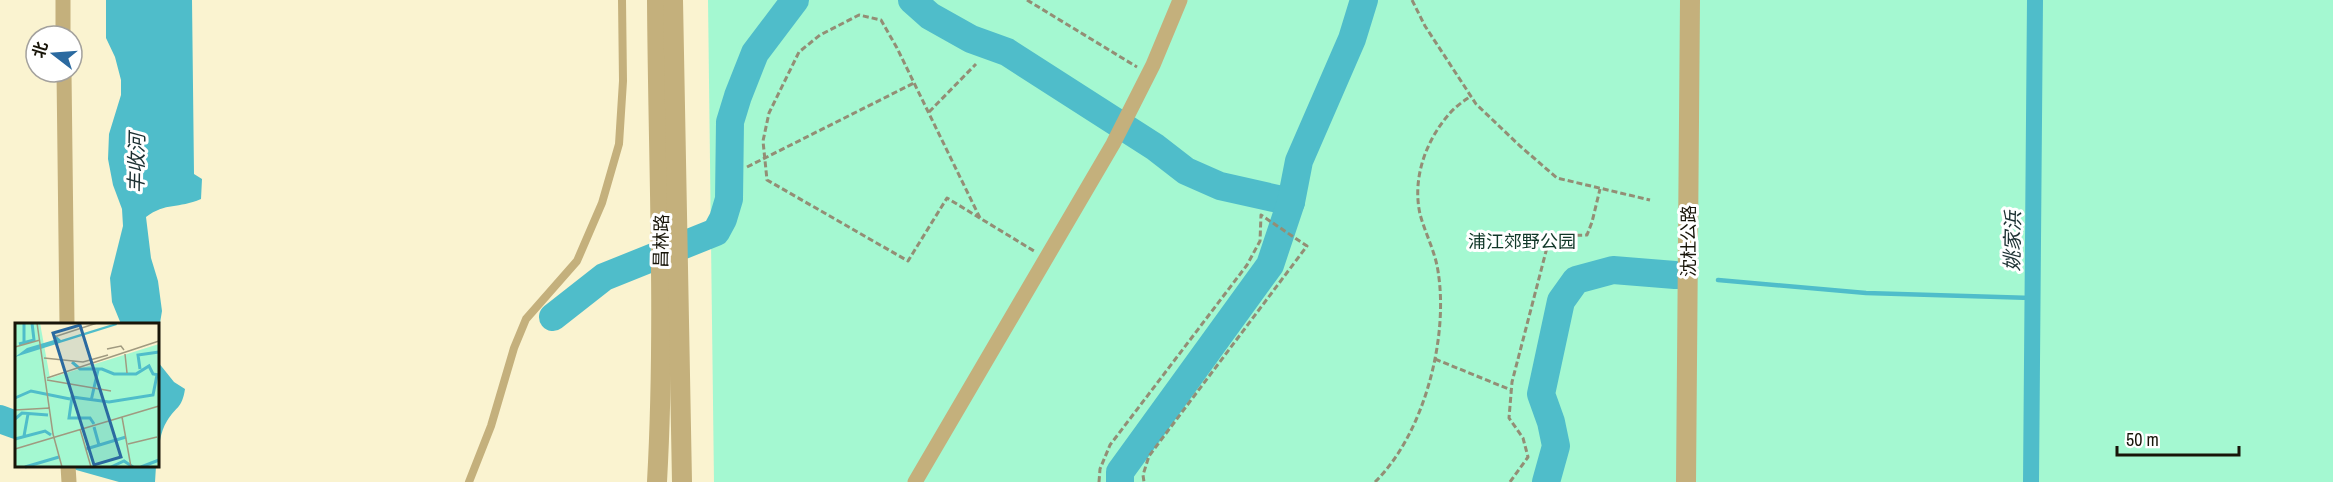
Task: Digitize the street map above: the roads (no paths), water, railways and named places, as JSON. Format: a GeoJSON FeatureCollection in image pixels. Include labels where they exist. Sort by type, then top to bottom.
{"type":"FeatureCollection","features":[{"type":"Feature","properties":{"kind":"street"},"geometry":{"type":"LineString","coordinates":[[63,0],[63,24]]}},
{"type":"Feature","properties":{"kind":"street","name":"昌林路"},"geometry":{"type":"LineString","coordinates":[[657,0],[670,224]]}},
{"type":"Feature","properties":{"kind":"street","name":"昌林路"},"geometry":{"type":"LineString","coordinates":[[657,482],[669,277],[672,0]]}},
{"type":"Feature","properties":{"kind":"street"},"geometry":{"type":"LineString","coordinates":[[915,482],[1113,144],[1149,74],[1180,0]]}},
{"type":"Feature","properties":{"kind":"street","name":"沈杜公路"},"geometry":{"type":"LineString","coordinates":[[1686,482],[1690,0]]}},
{"type":"Feature","properties":{"kind":"street"},"geometry":{"type":"LineString","coordinates":[[64,84],[67,323]]}},
{"type":"Feature","properties":{"kind":"street","name":"昌林路"},"geometry":{"type":"LineString","coordinates":[[669,277],[682,482]]}},
{"type":"Feature","properties":{"kind":"lane"},"geometry":{"type":"LineString","coordinates":[[469,482],[526,319],[577,261],[602,203],[619,144],[623,81],[622,0]]}},
{"type":"Feature","properties":{"kind":"water","name":"丰收河"},"geometry":{"type":"Polygon","coordinates":[[[106,0],[192,0],[194,174],[202,179],[201,199],[166,207],[146,217],[151,258],[158,281],[162,311],[159,329],[159,323],[121,323],[112,302],[110,278],[123,226],[122,209],[113,185],[108,159],[109,134],[121,95],[121,80],[115,57],[106,38],[106,0]]]}},
{"type":"Feature","properties":{"kind":"water"},"geometry":{"type":"Polygon","coordinates":[[[159,363],[174,382],[185,389],[180,404],[170,416],[159,444],[159,363]]]}},
{"type":"Feature","properties":{"kind":"water"},"geometry":{"type":"Polygon","coordinates":[[[66,467],[156,467],[155,482],[119,482],[66,467]]]}},
{"type":"Feature","properties":{"kind":"waterway"},"geometry":{"type":"LineString","coordinates":[[553,317],[604,277],[716,232],[729,199],[730,122],[738,96],[755,53],[795,0]]}},
{"type":"Feature","properties":{"kind":"waterway"},"geometry":{"type":"LineString","coordinates":[[912,0],[930,16],[971,39],[1007,52],[1155,147],[1186,171],[1220,186],[1291,202]]}},
{"type":"Feature","properties":{"kind":"waterway"},"geometry":{"type":"LineString","coordinates":[[1120,482],[1120,472],[1270,265],[1291,202],[1299,161],[1352,39],[1364,0]]}},
{"type":"Feature","properties":{"kind":"waterway","name":"姚家浜"},"geometry":{"type":"LineString","coordinates":[[2031,482],[2035,0]]}},
{"type":"Feature","properties":{"kind":"waterway"},"geometry":{"type":"LineString","coordinates":[[1546,482],[1556,446],[1551,422],[1541,394],[1561,301],[1576,280],[1613,270],[1675,275]]}},
{"type":"Feature","properties":{"kind":"waterway"},"geometry":{"type":"LineString","coordinates":[[1718,280],[1866,293],[2032,298]]}},
{"type":"Feature","properties":{"kind":"waterway"},"geometry":{"type":"LineString","coordinates":[[0,419],[15,425]]}},
{"type":"Feature","properties":{"kind":"park label","name":"浦江郊野公园"},"geometry":{"type":"Point","coordinates":[1522,241]}}]}
